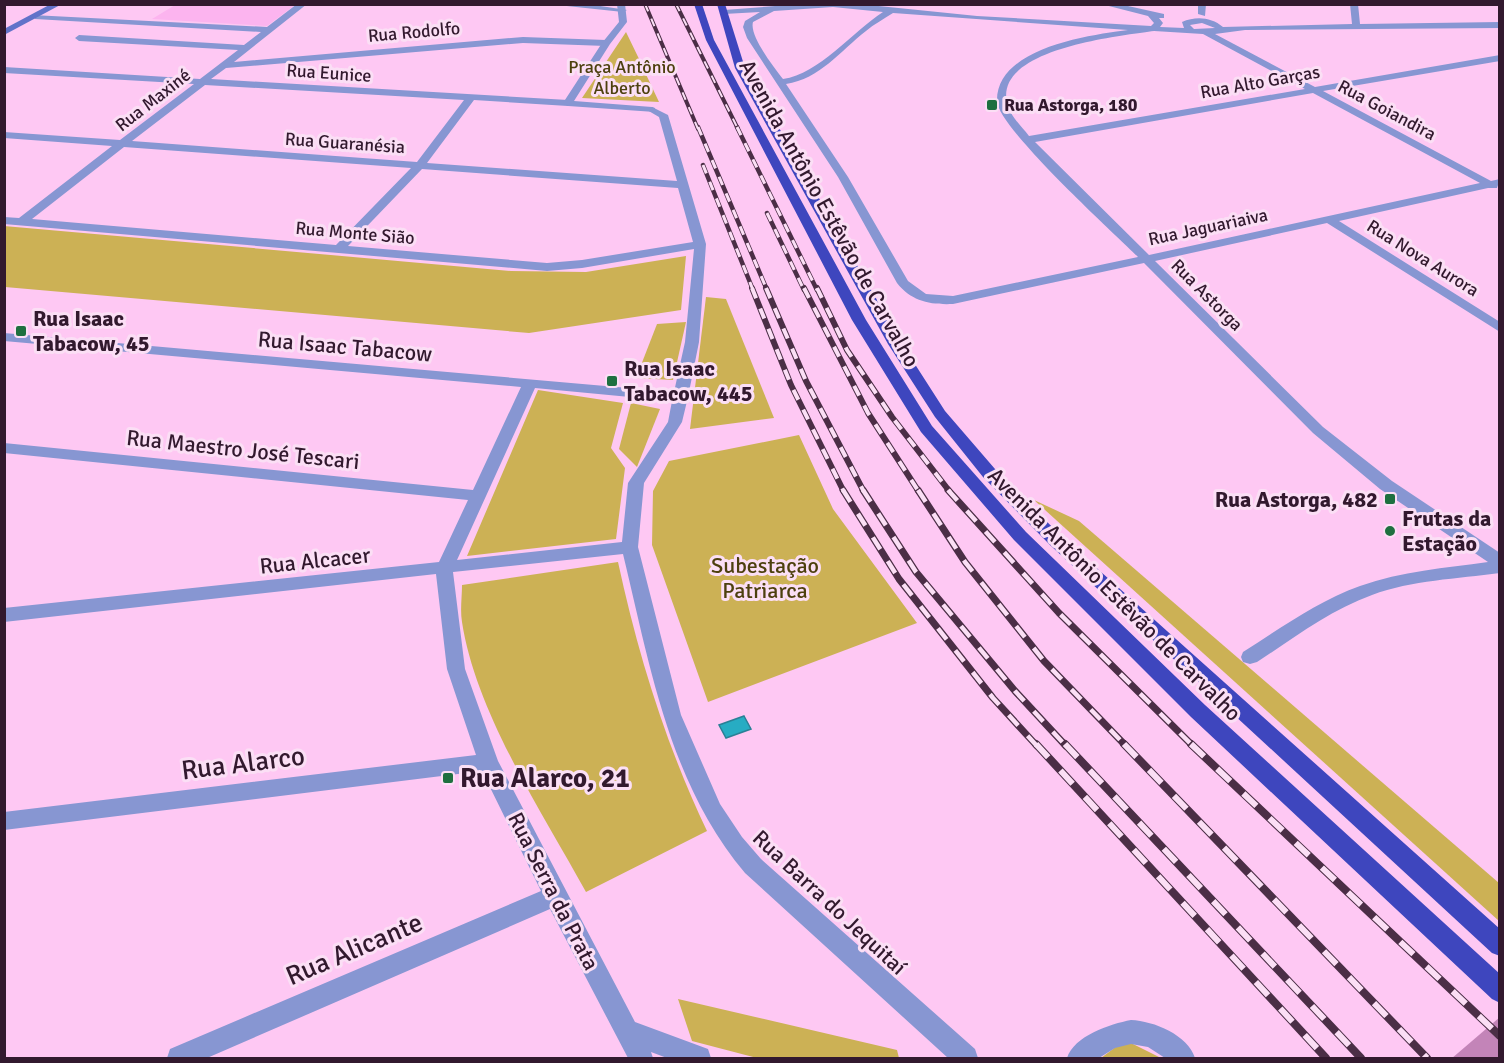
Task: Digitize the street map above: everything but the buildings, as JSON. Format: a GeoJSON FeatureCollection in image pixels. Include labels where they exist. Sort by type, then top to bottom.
{"type":"FeatureCollection","features":[{"type":"Feature","properties":{"kind":"highway","name":"Avenida Antônio Estêvão de Carvalho"},"geometry":{"type":"LineString","coordinates":[[698,4],[710,40],[859,320],[926,429],[1020,536],[1197,711],[1500,992]]}},
{"type":"Feature","properties":{"kind":"highway"},"geometry":{"type":"LineString","coordinates":[[704,4],[710,9],[723,8]]}},
{"type":"Feature","properties":{"kind":"highway","name":"Avenida Antônio Estêvão de Carvalho"},"geometry":{"type":"LineString","coordinates":[[723,8],[740,68],[895,344],[940,414],[989,472],[1056,541],[1500,945]]}},
{"type":"Feature","properties":{"kind":"main road"},"geometry":{"type":"LineString","coordinates":[[4,33],[58,4]]}},
{"type":"Feature","properties":{"kind":"street","name":"Rua Maxiné"},"geometry":{"type":"LineString","coordinates":[[22,221],[303,4]]}},
{"type":"Feature","properties":{"kind":"street"},"geometry":{"type":"LineString","coordinates":[[552,4],[622,7],[623,22],[606,43],[568,103]]}},
{"type":"Feature","properties":{"kind":"street"},"geometry":{"type":"LineString","coordinates":[[1105,4],[1168,18]]}},
{"type":"Feature","properties":{"kind":"street"},"geometry":{"type":"LineString","coordinates":[[1354,4],[1356,26]]}},
{"type":"Feature","properties":{"kind":"street"},"geometry":{"type":"LineString","coordinates":[[723,8],[829,5],[977,18],[1079,22],[1153,29],[1187,23],[1245,27],[1500,25]]}},
{"type":"Feature","properties":{"kind":"street","name":"Avenida Antônio Estêvão de Carvalho"},"geometry":{"type":"LineString","coordinates":[[780,7],[755,17],[747,27],[751,38],[843,177],[903,283],[924,300]]}},
{"type":"Feature","properties":{"kind":"street","name":"Avenida Antônio Estêvão de Carvalho"},"geometry":{"type":"LineString","coordinates":[[729,35],[741,8]]}},
{"type":"Feature","properties":{"kind":"street"},"geometry":{"type":"LineString","coordinates":[[1187,23],[1202,9]]}},
{"type":"Feature","properties":{"kind":"street","name":"Rua Goiandira"},"geometry":{"type":"LineString","coordinates":[[1202,9],[1227,42]]}},
{"type":"Feature","properties":{"kind":"street"},"geometry":{"type":"LineString","coordinates":[[779,82],[800,79],[813,72],[864,28],[891,10]]}},
{"type":"Feature","properties":{"kind":"street"},"geometry":{"type":"LineString","coordinates":[[1151,14],[1160,23],[1153,29]]}},
{"type":"Feature","properties":{"kind":"street"},"geometry":{"type":"LineString","coordinates":[[35,17],[270,30]]}},
{"type":"Feature","properties":{"kind":"street"},"geometry":{"type":"LineString","coordinates":[[1079,22],[1090,30],[1088,39]]}},
{"type":"Feature","properties":{"kind":"street"},"geometry":{"type":"LineString","coordinates":[[1187,23],[1205,32],[1215,26]]}},
{"type":"Feature","properties":{"kind":"street"},"geometry":{"type":"LineString","coordinates":[[4,25],[18,26]]}},
{"type":"Feature","properties":{"kind":"street","name":"Rua Astorga"},"geometry":{"type":"LineString","coordinates":[[1153,29],[1088,39],[1044,51],[1014,71],[1006,82],[1002,93],[1002,103],[1006,112],[1027,140],[1318,430],[1386,484],[1500,562]]}},
{"type":"Feature","properties":{"kind":"street","name":"Rua Goiandira"},"geometry":{"type":"LineString","coordinates":[[1205,32],[1497,185]]}},
{"type":"Feature","properties":{"kind":"street"},"geometry":{"type":"LineString","coordinates":[[79,38],[246,48]]}},
{"type":"Feature","properties":{"kind":"street","name":"Rua Rodolfo"},"geometry":{"type":"LineString","coordinates":[[225,65],[523,40],[606,43]]}},
{"type":"Feature","properties":{"kind":"street","name":"Rua Alto Garças"},"geometry":{"type":"LineString","coordinates":[[1027,140],[1500,58]]}},
{"type":"Feature","properties":{"kind":"street","name":"Rua Eunice"},"geometry":{"type":"LineString","coordinates":[[4,70],[568,103],[652,110]]}},
{"type":"Feature","properties":{"kind":"street"},"geometry":{"type":"LineString","coordinates":[[338,250],[420,165],[470,99]]}},
{"type":"Feature","properties":{"kind":"street","name":"Rua Barra do Jequitaí"},"geometry":{"type":"LineString","coordinates":[[652,110],[663,115],[700,244],[692,342],[681,396],[671,431],[636,483],[630,547],[671,715],[696,777],[734,844],[753,866],[966,1059]]}},
{"type":"Feature","properties":{"kind":"street","name":"Rua Guaranésia"},"geometry":{"type":"LineString","coordinates":[[4,135],[683,185]]}},
{"type":"Feature","properties":{"kind":"street","name":"Rua Jaguariaiva"},"geometry":{"type":"LineString","coordinates":[[924,300],[940,301],[987,294],[1328,219],[1497,185]]}},
{"type":"Feature","properties":{"kind":"street","name":"Rua Nova Aurora"},"geometry":{"type":"LineString","coordinates":[[1328,219],[1500,328]]}},
{"type":"Feature","properties":{"kind":"street","name":"Rua Monte Sião"},"geometry":{"type":"LineString","coordinates":[[4,220],[547,267],[582,264],[700,244]]}},
{"type":"Feature","properties":{"kind":"street","name":"Rua Isaac Tabacow"},"geometry":{"type":"LineString","coordinates":[[4,337],[681,396]]}},
{"type":"Feature","properties":{"kind":"street"},"geometry":{"type":"LineString","coordinates":[[444,569],[530,383]]}},
{"type":"Feature","properties":{"kind":"street","name":"Rua Maestro José Tescari"},"geometry":{"type":"LineString","coordinates":[[4,448],[478,496]]}},
{"type":"Feature","properties":{"kind":"street","name":"Rua Alcacer"},"geometry":{"type":"LineString","coordinates":[[4,615],[630,547]]}},
{"type":"Feature","properties":{"kind":"street"},"geometry":{"type":"LineString","coordinates":[[1250,657],[1326,608],[1365,590],[1398,581],[1500,567]]}},
{"type":"Feature","properties":{"kind":"street","name":"Rua Serra da Prata"},"geometry":{"type":"LineString","coordinates":[[444,569],[456,669],[488,762],[555,896],[641,1059]]}},
{"type":"Feature","properties":{"kind":"street","name":"Rua Alarco"},"geometry":{"type":"LineString","coordinates":[[4,820],[488,762]]}},
{"type":"Feature","properties":{"kind":"street","name":"Rua Alicante"},"geometry":{"type":"LineString","coordinates":[[179,1059],[400,961],[555,896]]}},
{"type":"Feature","properties":{"kind":"street"},"geometry":{"type":"LineString","coordinates":[[627,1031],[699,1059]]}},
{"type":"Feature","properties":{"kind":"street"},"geometry":{"type":"LineString","coordinates":[[1078,1059],[1107,1037],[1129,1031],[1149,1034],[1172,1047],[1184,1059]]}},
{"type":"Feature","properties":{"kind":"shaded area"},"geometry":{"type":"Polygon","coordinates":[[[175,5],[295,5],[267,26],[152,19],[175,5]]]}},
{"type":"Feature","properties":{"kind":"green space","name":"Praça Antônio Alberto"},"geometry":{"type":"Polygon","coordinates":[[[626,32],[641,63],[645,64],[643,68],[659,102],[582,98],[626,32]]]}},
{"type":"Feature","properties":{"kind":"green space"},"geometry":{"type":"Polygon","coordinates":[[[4,226],[511,271],[586,272],[686,256],[681,310],[529,333],[5,287],[4,226]]]}},
{"type":"Feature","properties":{"kind":"green space"},"geometry":{"type":"Polygon","coordinates":[[[706,297],[726,299],[774,418],[690,429],[706,297]]]}},
{"type":"Feature","properties":{"kind":"green space"},"geometry":{"type":"Polygon","coordinates":[[[686,322],[673,380],[636,378],[657,324],[686,322]]]}},
{"type":"Feature","properties":{"kind":"green space"},"geometry":{"type":"Polygon","coordinates":[[[538,390],[623,403],[611,448],[625,468],[616,539],[467,556],[538,390]]]}},
{"type":"Feature","properties":{"kind":"green space"},"geometry":{"type":"Polygon","coordinates":[[[631,403],[660,409],[637,467],[619,449],[631,403]]]}},
{"type":"Feature","properties":{"kind":"green space","name":"Subestação Patriarca"},"geometry":{"type":"Polygon","coordinates":[[[799,435],[833,509],[917,623],[708,702],[652,545],[653,491],[669,461],[799,435]]]}},
{"type":"Feature","properties":{"kind":"green space"},"geometry":{"type":"Polygon","coordinates":[[[1034,500],[1079,521],[1499,883],[1499,921],[1034,500]]]}},
{"type":"Feature","properties":{"kind":"green space"},"geometry":{"type":"Polygon","coordinates":[[[618,562],[644,665],[666,733],[707,831],[586,892],[513,761],[481,691],[462,622],[462,585],[618,562]]]}},
{"type":"Feature","properties":{"kind":"green space"},"geometry":{"type":"Polygon","coordinates":[[[678,999],[897,1050],[899,1058],[757,1058],[692,1041],[678,999]]]}},
{"type":"Feature","properties":{"kind":"green space"},"geometry":{"type":"Polygon","coordinates":[[[1125,1040],[1161,1058],[1101,1058],[1125,1040]]]}},
{"type":"Feature","properties":{"kind":"water"},"geometry":{"type":"Polygon","coordinates":[[[744,716],[751,729],[726,738],[719,725],[744,716]]]}},
{"type":"Feature","properties":{"kind":"railway"},"geometry":{"type":"LineString","coordinates":[[645,4],[698,129]]}},
{"type":"Feature","properties":{"kind":"railway"},"geometry":{"type":"LineString","coordinates":[[676,4],[738,129]]}},
{"type":"Feature","properties":{"kind":"railway"},"geometry":{"type":"LineString","coordinates":[[698,127],[767,290]]}},
{"type":"Feature","properties":{"kind":"railway"},"geometry":{"type":"LineString","coordinates":[[737,127],[817,290]]}},
{"type":"Feature","properties":{"kind":"railway"},"geometry":{"type":"LineString","coordinates":[[703,165],[753,290]]}},
{"type":"Feature","properties":{"kind":"railway"},"geometry":{"type":"LineString","coordinates":[[767,213],[804,290]]}},
{"type":"Feature","properties":{"kind":"railway"},"geometry":{"type":"LineString","coordinates":[[752,288],[791,385],[843,490]]}},
{"type":"Feature","properties":{"kind":"railway"},"geometry":{"type":"LineString","coordinates":[[766,288],[806,381],[864,492]]}},
{"type":"Feature","properties":{"kind":"railway"},"geometry":{"type":"LineString","coordinates":[[804,288],[868,413],[919,492]]}},
{"type":"Feature","properties":{"kind":"railway"},"geometry":{"type":"LineString","coordinates":[[817,288],[847,350],[892,417],[950,492]]}},
{"type":"Feature","properties":{"kind":"railway"},"geometry":{"type":"LineString","coordinates":[[843,490],[899,579],[993,698],[1037,746]]}},
{"type":"Feature","properties":{"kind":"railway"},"geometry":{"type":"LineString","coordinates":[[863,490],[916,572],[1015,691],[1066,746]]}},
{"type":"Feature","properties":{"kind":"railway"},"geometry":{"type":"LineString","coordinates":[[918,490],[965,562],[1044,661],[1126,746]]}},
{"type":"Feature","properties":{"kind":"railway"},"geometry":{"type":"LineString","coordinates":[[948,490],[1059,613],[1193,746]]}},
{"type":"Feature","properties":{"kind":"railway"},"geometry":{"type":"LineString","coordinates":[[1036,744],[1326,1058]]}},
{"type":"Feature","properties":{"kind":"railway"},"geometry":{"type":"LineString","coordinates":[[1065,744],[1361,1058]]}},
{"type":"Feature","properties":{"kind":"railway"},"geometry":{"type":"LineString","coordinates":[[1124,744],[1427,1058]]}},
{"type":"Feature","properties":{"kind":"railway"},"geometry":{"type":"LineString","coordinates":[[1191,744],[1500,1036]]}},
{"type":"Feature","properties":{"kind":"place","name":"Rua Astorga, 180"},"geometry":{"type":"Point","coordinates":[992,105]}},
{"type":"Feature","properties":{"kind":"place","name":"Rua Isaac Tabacow, 45"},"geometry":{"type":"Point","coordinates":[21,331]}},
{"type":"Feature","properties":{"kind":"place","name":"Rua Isaac Tabacow, 445"},"geometry":{"type":"Point","coordinates":[612,381]}},
{"type":"Feature","properties":{"kind":"place","name":"Rua Astorga, 482"},"geometry":{"type":"Point","coordinates":[1390,499]}},
{"type":"Feature","properties":{"kind":"place","name":"Frutas da Estação"},"geometry":{"type":"Point","coordinates":[1390,531]}},
{"type":"Feature","properties":{"kind":"place","name":"Rua Alarco, 21"},"geometry":{"type":"Point","coordinates":[448,778]}}]}
